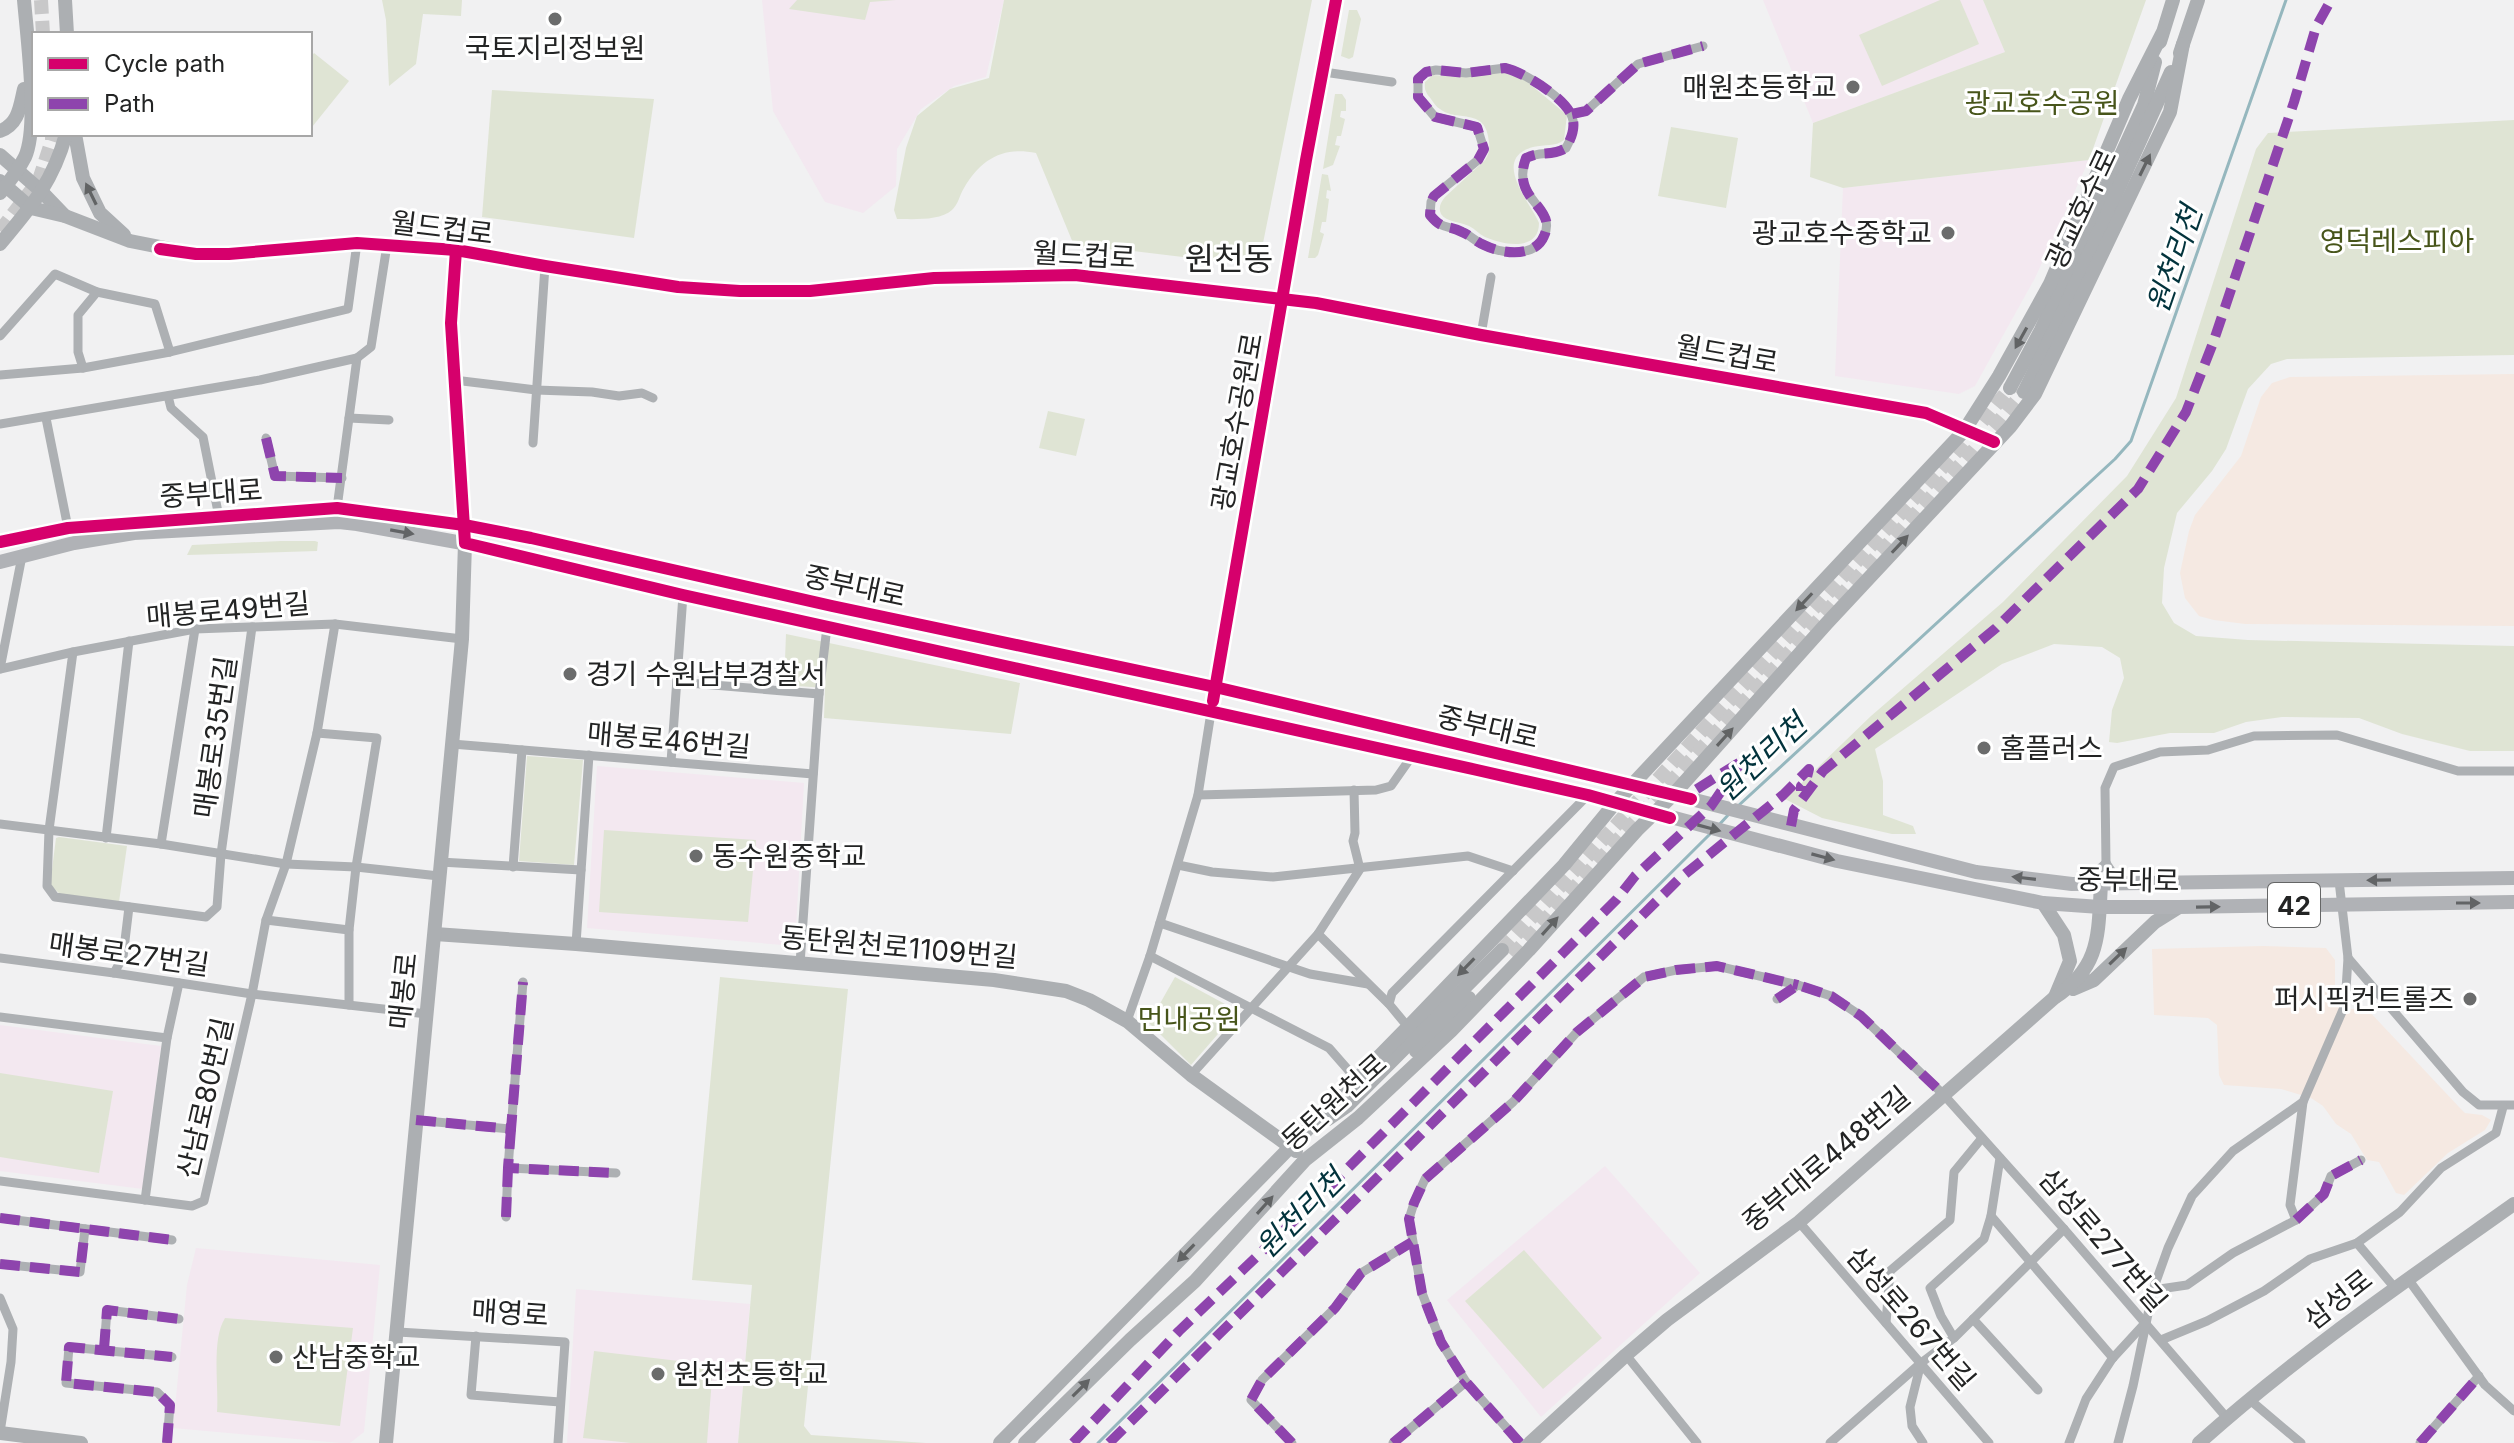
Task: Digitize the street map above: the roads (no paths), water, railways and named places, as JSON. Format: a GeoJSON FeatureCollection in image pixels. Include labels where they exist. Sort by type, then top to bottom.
{"type":"FeatureCollection","features":[{"type":"Feature","properties":{"kind":"main road","name":"중부대로"},"geometry":{"type":"LineString","coordinates":[[0,542],[68,528],[337,508],[464,525],[531,538],[1215,687],[1691,799],[1976,872],[2082,884],[2514,878]]}},
{"type":"Feature","properties":{"kind":"main road","name":"중부대로"},"geometry":{"type":"LineString","coordinates":[[0,562],[74,543],[134,533],[339,522],[465,543],[683,595],[1588,795],[1837,861],[2043,903],[2179,907],[2514,902]]}},
{"type":"Feature","properties":{"kind":"main road"},"geometry":{"type":"LineString","coordinates":[[526,557],[531,538]]}},
{"type":"Feature","properties":{"kind":"main road"},"geometry":{"type":"LineString","coordinates":[[2152,907],[2153,897],[2158,893],[2219,890],[2226,882]]}},
{"type":"Feature","properties":{"kind":"street"},"geometry":{"type":"LineString","coordinates":[[2,187],[26,155],[31,128],[24,0]]}},
{"type":"Feature","properties":{"kind":"street"},"geometry":{"type":"LineString","coordinates":[[65,0],[67,32]]}},
{"type":"Feature","properties":{"kind":"street","name":"광교호수공원로"},"geometry":{"type":"LineString","coordinates":[[1127,1021],[1150,956],[1198,795],[1336,0]]}},
{"type":"Feature","properties":{"kind":"street","name":"광교호수로"},"geometry":{"type":"LineString","coordinates":[[2173,0],[2144,105],[2041,330],[2017,390],[2056,327],[2183,44],[2198,0]]}},
{"type":"Feature","properties":{"kind":"street","name":"동탄원천로"},"geometry":{"type":"LineString","coordinates":[[1000,1443],[1564,865],[1615,803],[1964,431],[1999,376],[2050,284],[2129,99],[2162,34]]}},
{"type":"Feature","properties":{"kind":"street","name":"동탄원천로"},"geometry":{"type":"LineString","coordinates":[[1025,1443],[1195,1281],[1305,1160],[1358,1118],[1451,1031],[1673,795],[1827,623],[2010,427],[2035,394],[2170,112],[2183,44]]}},
{"type":"Feature","properties":{"kind":"street"},"geometry":{"type":"LineString","coordinates":[[1572,114],[1586,111],[1638,64],[1703,46]]}},
{"type":"Feature","properties":{"kind":"street"},"geometry":{"type":"LineString","coordinates":[[1505,68],[1519,71],[1572,114],[1574,124],[1566,148],[1554,155],[1536,153],[1526,158],[1521,172],[1522,185],[1547,224],[1544,238],[1532,249],[1517,252],[1486,246],[1461,231],[1439,225],[1430,215],[1434,196],[1478,160],[1484,149],[1477,127],[1435,117],[1418,97],[1418,79],[1426,72],[1466,73],[1505,68]]}},
{"type":"Feature","properties":{"kind":"street"},"geometry":{"type":"LineString","coordinates":[[0,131],[8,128],[18,117],[29,69]]}},
{"type":"Feature","properties":{"kind":"street"},"geometry":{"type":"LineString","coordinates":[[1324,72],[1392,82]]}},
{"type":"Feature","properties":{"kind":"street"},"geometry":{"type":"LineString","coordinates":[[0,244],[31,208],[58,163],[65,136]]}},
{"type":"Feature","properties":{"kind":"street"},"geometry":{"type":"LineString","coordinates":[[75,136],[83,178],[100,213],[130,241]]}},
{"type":"Feature","properties":{"kind":"street","name":"월드컵로"},"geometry":{"type":"LineString","coordinates":[[0,155],[65,216]]}},
{"type":"Feature","properties":{"kind":"street","name":"월드컵로"},"geometry":{"type":"LineString","coordinates":[[2,187],[31,208],[65,216],[130,241],[184,252],[229,254],[357,243],[456,250],[678,287],[740,291],[810,291],[934,278],[1075,275],[1283,299],[1926,413],[1994,442]]}},
{"type":"Feature","properties":{"kind":"street"},"geometry":{"type":"LineString","coordinates":[[0,375],[83,368],[170,352],[348,309],[357,243]]}},
{"type":"Feature","properties":{"kind":"street"},"geometry":{"type":"LineString","coordinates":[[0,424],[260,380],[357,358],[371,347],[387,245]]}},
{"type":"Feature","properties":{"kind":"street","name":"매봉로"},"geometry":{"type":"LineString","coordinates":[[386,1443],[462,639],[465,543],[451,323],[456,250]]}},
{"type":"Feature","properties":{"kind":"street"},"geometry":{"type":"LineString","coordinates":[[533,443],[545,266]]}},
{"type":"Feature","properties":{"kind":"street"},"geometry":{"type":"LineString","coordinates":[[0,336],[55,274],[97,292],[155,304],[170,352]]}},
{"type":"Feature","properties":{"kind":"street"},"geometry":{"type":"LineString","coordinates":[[1481,335],[1491,277]]}},
{"type":"Feature","properties":{"kind":"street"},"geometry":{"type":"LineString","coordinates":[[83,368],[78,352],[78,315],[97,292]]}},
{"type":"Feature","properties":{"kind":"street"},"geometry":{"type":"LineString","coordinates":[[337,508],[357,358]]}},
{"type":"Feature","properties":{"kind":"street"},"geometry":{"type":"LineString","coordinates":[[454,380],[619,396],[642,393],[653,398]]}},
{"type":"Feature","properties":{"kind":"street"},"geometry":{"type":"LineString","coordinates":[[168,396],[171,408],[203,437],[219,517]]}},
{"type":"Feature","properties":{"kind":"street"},"geometry":{"type":"LineString","coordinates":[[46,418],[68,528]]}},
{"type":"Feature","properties":{"kind":"street"},"geometry":{"type":"LineString","coordinates":[[349,418],[389,420]]}},
{"type":"Feature","properties":{"kind":"street"},"geometry":{"type":"LineString","coordinates":[[266,438],[275,476],[342,478]]}},
{"type":"Feature","properties":{"kind":"street"},"geometry":{"type":"LineString","coordinates":[[0,669],[22,556]]}},
{"type":"Feature","properties":{"kind":"street"},"geometry":{"type":"LineString","coordinates":[[671,762],[683,595]]}},
{"type":"Feature","properties":{"kind":"street"},"geometry":{"type":"LineString","coordinates":[[252,994],[266,920],[286,864],[317,733],[335,624]]}},
{"type":"Feature","properties":{"kind":"street","name":"매봉로49번길"},"geometry":{"type":"LineString","coordinates":[[0,669],[195,629],[335,624],[462,639]]}},
{"type":"Feature","properties":{"kind":"street","name":"매봉로35번길"},"geometry":{"type":"LineString","coordinates":[[73,652],[49,830],[47,886],[55,897],[206,917],[217,907],[221,854],[252,627]]}},
{"type":"Feature","properties":{"kind":"street"},"geometry":{"type":"LineString","coordinates":[[800,964],[819,694],[827,627]]}},
{"type":"Feature","properties":{"kind":"street","name":"매봉로35번길"},"geometry":{"type":"LineString","coordinates":[[161,844],[195,629]]}},
{"type":"Feature","properties":{"kind":"street"},"geometry":{"type":"LineString","coordinates":[[106,838],[129,641]]}},
{"type":"Feature","properties":{"kind":"street"},"geometry":{"type":"LineString","coordinates":[[677,682],[819,694]]}},
{"type":"Feature","properties":{"kind":"street"},"geometry":{"type":"LineString","coordinates":[[317,733],[377,738],[349,930],[349,1005]]}},
{"type":"Feature","properties":{"kind":"street"},"geometry":{"type":"LineString","coordinates":[[2126,883],[2114,875],[2106,863],[2105,788],[2114,767],[2160,752],[2208,750],[2254,736],[2337,735],[2458,771],[2514,771]]}},
{"type":"Feature","properties":{"kind":"street","name":"매봉로46번길"},"geometry":{"type":"LineString","coordinates":[[452,744],[813,774]]}},
{"type":"Feature","properties":{"kind":"street"},"geometry":{"type":"LineString","coordinates":[[513,867],[522,750]]}},
{"type":"Feature","properties":{"kind":"street"},"geometry":{"type":"LineString","coordinates":[[576,944],[589,755]]}},
{"type":"Feature","properties":{"kind":"street","name":"중부대로"},"geometry":{"type":"LineString","coordinates":[[1198,795],[1376,790],[1391,786],[1412,756]]}},
{"type":"Feature","properties":{"kind":"street"},"geometry":{"type":"LineString","coordinates":[[1191,1075],[1318,934],[1360,869],[1353,841],[1354,790]]}},
{"type":"Feature","properties":{"kind":"street"},"geometry":{"type":"LineString","coordinates":[[1389,1004],[1392,993],[1588,795]]}},
{"type":"Feature","properties":{"kind":"street","name":"매봉로35번길"},"geometry":{"type":"LineString","coordinates":[[0,824],[161,844],[286,864],[440,869]]}},
{"type":"Feature","properties":{"kind":"street"},"geometry":{"type":"LineString","coordinates":[[1178,865],[1212,872],[1273,877],[1468,856],[1513,871]]}},
{"type":"Feature","properties":{"kind":"street"},"geometry":{"type":"LineString","coordinates":[[2082,884],[2106,863]]}},
{"type":"Feature","properties":{"kind":"street"},"geometry":{"type":"LineString","coordinates":[[440,869],[513,867],[581,870]]}},
{"type":"Feature","properties":{"kind":"street"},"geometry":{"type":"LineString","coordinates":[[2296,1220],[2290,1205],[2303,1102],[2345,1005],[2348,958],[2339,881]]}},
{"type":"Feature","properties":{"kind":"street","name":"중부대로448번길"},"geometry":{"type":"LineString","coordinates":[[1530,1443],[1667,1320],[1799,1222],[1943,1094],[2069,988],[2085,971],[2097,943],[2101,884]]}},
{"type":"Feature","properties":{"kind":"street"},"geometry":{"type":"LineString","coordinates":[[2043,903],[2064,935],[2070,961],[2054,998]]}},
{"type":"Feature","properties":{"kind":"street"},"geometry":{"type":"LineString","coordinates":[[114,973],[123,957],[129,907]]}},
{"type":"Feature","properties":{"kind":"street"},"geometry":{"type":"LineString","coordinates":[[2054,998],[2094,980],[2155,922],[2179,907]]}},
{"type":"Feature","properties":{"kind":"street"},"geometry":{"type":"LineString","coordinates":[[266,920],[349,930]]}},
{"type":"Feature","properties":{"kind":"street"},"geometry":{"type":"LineString","coordinates":[[1160,923],[1310,974],[1368,984]]}},
{"type":"Feature","properties":{"kind":"street","name":"동탄원천로1109번길"},"geometry":{"type":"LineString","coordinates":[[435,934],[994,980],[1066,991],[1127,1021],[1191,1075],[1291,1146],[1305,1160]]}},
{"type":"Feature","properties":{"kind":"street"},"geometry":{"type":"LineString","coordinates":[[1318,934],[1408,1027]]}},
{"type":"Feature","properties":{"kind":"street"},"geometry":{"type":"LineString","coordinates":[[1291,1146],[1347,1106],[1507,953],[1305,1160]]}},
{"type":"Feature","properties":{"kind":"street"},"geometry":{"type":"LineString","coordinates":[[1150,956],[1329,1048],[1357,1080]]}},
{"type":"Feature","properties":{"kind":"street","name":"매봉로27번길"},"geometry":{"type":"LineString","coordinates":[[0,958],[252,994],[427,1014]]}},
{"type":"Feature","properties":{"kind":"street"},"geometry":{"type":"LineString","coordinates":[[2348,958],[2463,1092],[2479,1105],[2514,1105]]}},
{"type":"Feature","properties":{"kind":"street","name":"삼성로277번길"},"geometry":{"type":"LineString","coordinates":[[1520,1443],[1466,1382],[1441,1342],[1422,1293],[1412,1242],[1409,1219],[1414,1203],[1425,1179],[1513,1102],[1577,1032],[1644,977],[1717,966],[1831,996],[1861,1016],[1943,1094],[2227,1418]]}},
{"type":"Feature","properties":{"kind":"street"},"geometry":{"type":"LineString","coordinates":[[506,1217],[523,982]]}},
{"type":"Feature","properties":{"kind":"street","name":"산남로80번길"},"geometry":{"type":"LineString","coordinates":[[145,1200],[167,1038],[179,983]]}},
{"type":"Feature","properties":{"kind":"street"},"geometry":{"type":"LineString","coordinates":[[1777,999],[1798,985]]}},
{"type":"Feature","properties":{"kind":"street","name":"산남로80번길"},"geometry":{"type":"LineString","coordinates":[[0,1181],[192,1206],[204,1201],[252,994]]}},
{"type":"Feature","properties":{"kind":"street"},"geometry":{"type":"LineString","coordinates":[[0,1017],[167,1038]]}},
{"type":"Feature","properties":{"kind":"street"},"geometry":{"type":"LineString","coordinates":[[2118,1443],[2153,1290],[2192,1196],[2233,1151],[2303,1102]]}},
{"type":"Feature","properties":{"kind":"street"},"geometry":{"type":"LineString","coordinates":[[2161,1340],[2264,1291],[2310,1259],[2357,1243],[2400,1212],[2441,1168],[2496,1133],[2503,1107]]}},
{"type":"Feature","properties":{"kind":"street"},"geometry":{"type":"LineString","coordinates":[[416,1120],[511,1129]]}},
{"type":"Feature","properties":{"kind":"street"},"geometry":{"type":"LineString","coordinates":[[1886,1323],[1890,1271],[1950,1220],[1954,1172],[1982,1138]]}},
{"type":"Feature","properties":{"kind":"street"},"geometry":{"type":"LineString","coordinates":[[1954,1338],[1930,1288],[1984,1239],[1991,1216],[2000,1158]]}},
{"type":"Feature","properties":{"kind":"street"},"geometry":{"type":"LineString","coordinates":[[2153,1290],[2187,1285],[2233,1253],[2296,1220],[2324,1194],[2331,1176],[2361,1160]]}},
{"type":"Feature","properties":{"kind":"street"},"geometry":{"type":"LineString","coordinates":[[508,1168],[616,1173]]}},
{"type":"Feature","properties":{"kind":"street","name":"삼성로"},"geometry":{"type":"LineString","coordinates":[[2199,1443],[2395,1288],[2514,1204]]}},
{"type":"Feature","properties":{"kind":"street"},"geometry":{"type":"LineString","coordinates":[[1991,1216],[2113,1358]]}},
{"type":"Feature","properties":{"kind":"street"},"geometry":{"type":"LineString","coordinates":[[0,1218],[172,1240]]}},
{"type":"Feature","properties":{"kind":"street","name":"삼성로267번길"},"geometry":{"type":"LineString","coordinates":[[1799,1222],[1989,1443]]}},
{"type":"Feature","properties":{"kind":"street"},"geometry":{"type":"LineString","coordinates":[[0,1264],[80,1272],[85,1229]]}},
{"type":"Feature","properties":{"kind":"street"},"geometry":{"type":"LineString","coordinates":[[1830,1443],[1954,1338],[2064,1229]]}},
{"type":"Feature","properties":{"kind":"street"},"geometry":{"type":"LineString","coordinates":[[1292,1443],[1251,1400],[1262,1380],[1335,1308],[1361,1273],[1412,1242]]}},
{"type":"Feature","properties":{"kind":"street"},"geometry":{"type":"LineString","coordinates":[[2357,1243],[2395,1288]]}},
{"type":"Feature","properties":{"kind":"street"},"geometry":{"type":"LineString","coordinates":[[2408,1279],[2479,1376],[2514,1411]]}},
{"type":"Feature","properties":{"kind":"street"},"geometry":{"type":"LineString","coordinates":[[0,1298],[13,1329],[5,1362],[0,1432],[81,1443]]}},
{"type":"Feature","properties":{"kind":"street"},"geometry":{"type":"LineString","coordinates":[[104,1349],[107,1310],[179,1319]]}},
{"type":"Feature","properties":{"kind":"street"},"geometry":{"type":"LineString","coordinates":[[1973,1319],[2038,1390]]}},
{"type":"Feature","properties":{"kind":"street"},"geometry":{"type":"LineString","coordinates":[[2069,1443],[2086,1399],[2113,1358],[2146,1322]]}},
{"type":"Feature","properties":{"kind":"street","name":"매영로"},"geometry":{"type":"LineString","coordinates":[[398,1332],[565,1342],[558,1443]]}},
{"type":"Feature","properties":{"kind":"street"},"geometry":{"type":"LineString","coordinates":[[476,1336],[471,1395],[560,1402]]}},
{"type":"Feature","properties":{"kind":"street"},"geometry":{"type":"LineString","coordinates":[[167,1443],[170,1405],[157,1392],[66,1383],[69,1347],[172,1357]]}},
{"type":"Feature","properties":{"kind":"street"},"geometry":{"type":"LineString","coordinates":[[1626,1355],[1697,1443]]}},
{"type":"Feature","properties":{"kind":"street"},"geometry":{"type":"LineString","coordinates":[[1921,1363],[1910,1407],[1912,1426],[1923,1443]]}},
{"type":"Feature","properties":{"kind":"street"},"geometry":{"type":"LineString","coordinates":[[2420,1443],[2479,1376]]}},
{"type":"Feature","properties":{"kind":"street"},"geometry":{"type":"LineString","coordinates":[[1393,1443],[1466,1382]]}},
{"type":"Feature","properties":{"kind":"street"},"geometry":{"type":"LineString","coordinates":[[2250,1400],[2301,1443]]}},
{"type":"Feature","properties":{"kind":"waterway","name":"원천리천"},"geometry":{"type":"LineString","coordinates":[[1738,806],[2131,441],[2286,0]]}},
{"type":"Feature","properties":{"kind":"waterway","name":"원천리천"},"geometry":{"type":"LineString","coordinates":[[1718,826],[1729,814]]}},
{"type":"Feature","properties":{"kind":"waterway","name":"원천리천"},"geometry":{"type":"LineString","coordinates":[[1098,1443],[1710,834]]}},
{"type":"Feature","properties":{"kind":"tunnel"},"geometry":{"type":"LineString","coordinates":[[41,0],[43,32]]}},
{"type":"Feature","properties":{"kind":"tunnel"},"geometry":{"type":"LineString","coordinates":[[0,231],[39,180],[52,136]]}},
{"type":"Feature","properties":{"kind":"tunnel"},"geometry":{"type":"LineString","coordinates":[[1502,950],[1962,446],[2010,388]]}},
{"type":"Feature","properties":{"kind":"tunnel"},"geometry":{"type":"LineString","coordinates":[[1512,956],[2024,392]]}},
{"type":"Feature","properties":{"kind":"place","name":"국토지리정보원"},"geometry":{"type":"Point","coordinates":[555,19]}},
{"type":"Feature","properties":{"kind":"place","name":"매원초등학교"},"geometry":{"type":"Point","coordinates":[1853,87]}},
{"type":"Feature","properties":{"kind":"place","name":"광교호수중학교"},"geometry":{"type":"Point","coordinates":[1948,233]}},
{"type":"Feature","properties":{"kind":"place","name":"경기 수원남부경찰서"},"geometry":{"type":"Point","coordinates":[570,674]}},
{"type":"Feature","properties":{"kind":"place","name":"홈플러스"},"geometry":{"type":"Point","coordinates":[1984,748]}},
{"type":"Feature","properties":{"kind":"place","name":"동수원중학교"},"geometry":{"type":"Point","coordinates":[696,856]}},
{"type":"Feature","properties":{"kind":"place","name":"퍼시픽컨트롤즈"},"geometry":{"type":"Point","coordinates":[2470,999]}},
{"type":"Feature","properties":{"kind":"place","name":"산남중학교"},"geometry":{"type":"Point","coordinates":[276,1357]}},
{"type":"Feature","properties":{"kind":"place","name":"원천초등학교"},"geometry":{"type":"Point","coordinates":[658,1374]}},
{"type":"Feature","properties":{"kind":"district","name":"원천동"},"geometry":{"type":"Point","coordinates":[1229,258]}},
{"type":"Feature","properties":{"kind":"park label","name":"광교호수공원"},"geometry":{"type":"Point","coordinates":[2042,103]}},
{"type":"Feature","properties":{"kind":"park label","name":"영덕레스피아"},"geometry":{"type":"Point","coordinates":[2397,241]}},
{"type":"Feature","properties":{"kind":"park label","name":"먼내공원"},"geometry":{"type":"Point","coordinates":[1189,1019]}}]}
